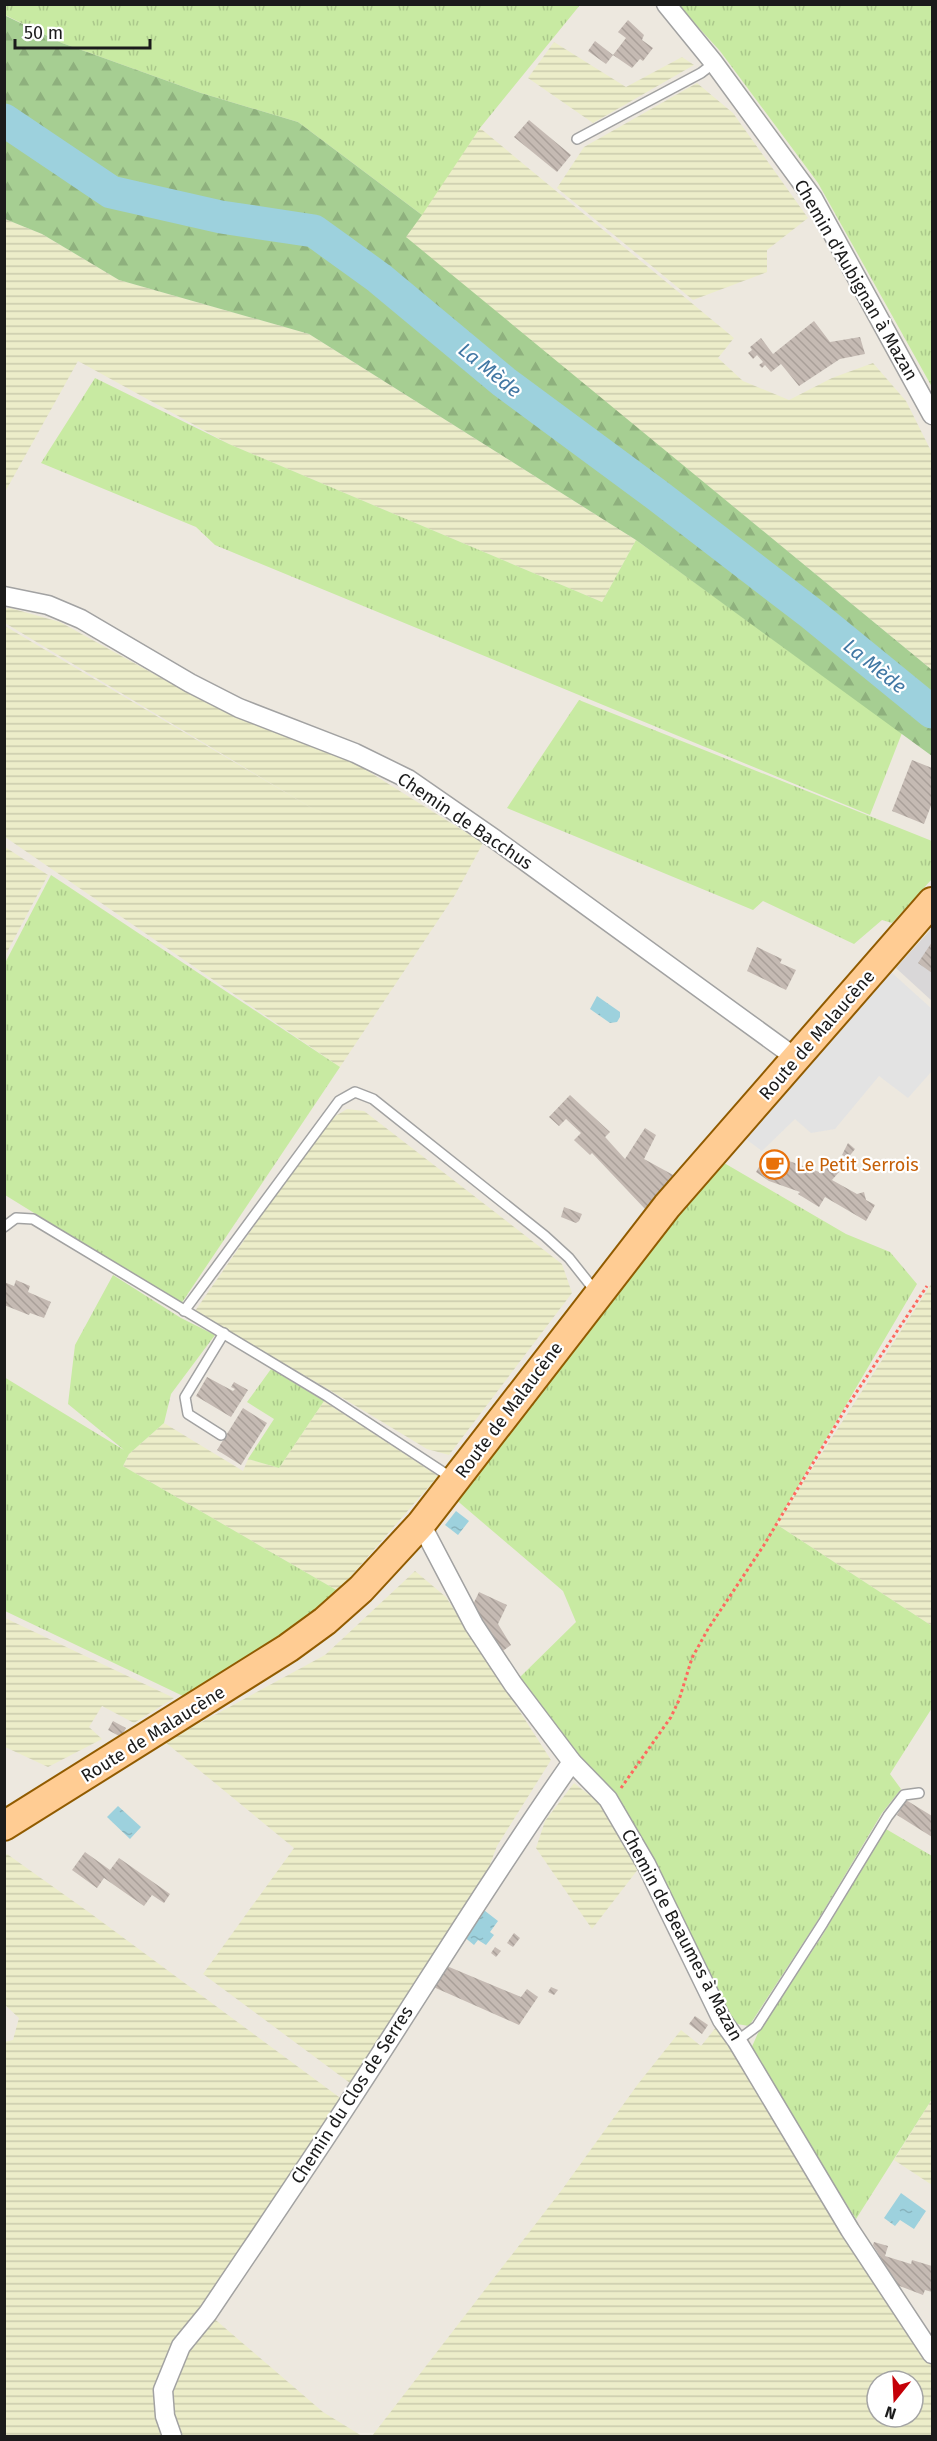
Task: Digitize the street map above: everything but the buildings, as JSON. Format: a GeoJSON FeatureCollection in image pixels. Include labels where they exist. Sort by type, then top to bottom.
{"type":"FeatureCollection","features":[{"type":"Feature","properties":{"kind":"main road","name":"Route de Malaucène"},"geometry":{"type":"LineString","coordinates":[[4,1826],[288,1648],[325,1621],[361,1589],[422,1524],[667,1206],[933,902]]}},
{"type":"Feature","properties":{"kind":"street","name":"Chemin d'Aubignan à Mazan"},"geometry":{"type":"LineString","coordinates":[[666,4],[714,63],[813,198],[933,415]]}},
{"type":"Feature","properties":{"kind":"street","name":"Chemin de Bacchus"},"geometry":{"type":"LineString","coordinates":[[4,596],[48,605],[81,619],[190,683],[239,708],[355,753],[408,779],[796,1058]]}},
{"type":"Feature","properties":{"kind":"street","name":"Chemin de Beaumes à Mazan"},"geometry":{"type":"LineString","coordinates":[[422,1524],[474,1624],[513,1684],[572,1762],[608,1799],[646,1864],[722,2020],[737,2041],[850,2230],[933,2354]]}},
{"type":"Feature","properties":{"kind":"street","name":"Chemin du Clos de Serres"},"geometry":{"type":"LineString","coordinates":[[172,2436],[165,2416],[163,2390],[181,2346],[208,2313],[348,2105],[438,1961],[572,1762]]}},
{"type":"Feature","properties":{"kind":"lane"},"geometry":{"type":"LineString","coordinates":[[577,139],[701,73],[714,63]]}},
{"type":"Feature","properties":{"kind":"lane"},"geometry":{"type":"LineString","coordinates":[[184,1311],[339,1101],[355,1092],[373,1099],[545,1236],[569,1258],[597,1294]]}},
{"type":"Feature","properties":{"kind":"lane"},"geometry":{"type":"LineString","coordinates":[[4,1227],[16,1218],[33,1219],[327,1396],[456,1481]]}},
{"type":"Feature","properties":{"kind":"lane"},"geometry":{"type":"LineString","coordinates":[[220,1435],[188,1414],[185,1397],[224,1333]]}},
{"type":"Feature","properties":{"kind":"lane"},"geometry":{"type":"LineString","coordinates":[[737,2041],[758,2026],[888,1816],[904,1795],[919,1793]]}},
{"type":"Feature","properties":{"kind":"path"},"geometry":{"type":"LineString","coordinates":[[608,1799],[625,1784],[670,1717],[679,1700],[692,1658],[708,1629],[764,1545],[889,1340],[927,1286]]}},
{"type":"Feature","properties":{"kind":"shaded area"},"geometry":{"type":"Polygon","coordinates":[[[932,928],[932,1001],[896,968],[932,928]]]}},
{"type":"Feature","properties":{"kind":"shaded area"},"geometry":{"type":"Polygon","coordinates":[[[891,972],[932,1009],[932,1071],[908,1098],[879,1076],[835,1129],[811,1133],[795,1119],[762,1151],[743,1137],[891,972]]]}},
{"type":"Feature","properties":{"kind":"green space"},"geometry":{"type":"Polygon","coordinates":[[[4,5],[580,5],[480,128],[422,215],[298,122],[201,93],[62,43],[5,15],[4,5]]]}},
{"type":"Feature","properties":{"kind":"green space"},"geometry":{"type":"Polygon","coordinates":[[[678,5],[932,5],[932,387],[818,183],[720,51],[678,5]]]}},
{"type":"Feature","properties":{"kind":"green space"},"geometry":{"type":"Polygon","coordinates":[[[4,15],[62,43],[201,93],[298,122],[422,215],[406,237],[932,670],[932,756],[636,540],[309,334],[119,280],[42,234],[5,219],[4,15]]]}},
{"type":"Feature","properties":{"kind":"green space"},"geometry":{"type":"Polygon","coordinates":[[[554,42],[626,87],[682,57],[694,65],[593,123],[528,78],[554,42]]]}},
{"type":"Feature","properties":{"kind":"green space"},"geometry":{"type":"Polygon","coordinates":[[[697,83],[733,113],[808,218],[767,250],[767,272],[693,300],[557,188],[584,147],[697,83]]]}},
{"type":"Feature","properties":{"kind":"green space"},"geometry":{"type":"Polygon","coordinates":[[[480,128],[734,338],[718,358],[743,381],[789,400],[832,378],[873,363],[906,401],[932,453],[932,670],[405,237],[480,128]]]}},
{"type":"Feature","properties":{"kind":"green space"},"geometry":{"type":"Polygon","coordinates":[[[5,219],[42,234],[119,280],[309,334],[636,540],[602,602],[229,444],[78,361],[5,492],[5,219]]]}},
{"type":"Feature","properties":{"kind":"green space"},"geometry":{"type":"Polygon","coordinates":[[[95,378],[229,444],[602,602],[636,540],[902,733],[870,815],[215,545],[196,527],[41,463],[95,378]]]}},
{"type":"Feature","properties":{"kind":"green space"},"geometry":{"type":"Polygon","coordinates":[[[10,608],[60,622],[199,699],[347,758],[483,843],[455,895],[340,1067],[5,837],[5,626],[325,816],[5,623],[4,609],[10,608]]]}},
{"type":"Feature","properties":{"kind":"green space"},"geometry":{"type":"Polygon","coordinates":[[[579,700],[932,841],[932,879],[892,923],[882,920],[854,944],[763,901],[753,910],[507,808],[579,700]]]}},
{"type":"Feature","properties":{"kind":"green space"},"geometry":{"type":"Polygon","coordinates":[[[5,847],[48,875],[5,956],[5,847]]]}},
{"type":"Feature","properties":{"kind":"green space"},"geometry":{"type":"Polygon","coordinates":[[[51,875],[340,1067],[181,1304],[5,1195],[5,963],[51,875]]]}},
{"type":"Feature","properties":{"kind":"green space"},"geometry":{"type":"Polygon","coordinates":[[[347,1109],[364,1111],[562,1264],[572,1293],[449,1455],[427,1449],[195,1311],[327,1121],[347,1109]]]}},
{"type":"Feature","properties":{"kind":"green space"},"geometry":{"type":"Polygon","coordinates":[[[719,1160],[846,1234],[890,1252],[917,1284],[776,1524],[932,1626],[932,1708],[890,1774],[901,1789],[882,1813],[818,1920],[749,2026],[737,2024],[727,2015],[577,1757],[518,1679],[576,1622],[563,1591],[454,1498],[719,1160]]]}},
{"type":"Feature","properties":{"kind":"green space"},"geometry":{"type":"Polygon","coordinates":[[[113,1275],[181,1318],[215,1335],[171,1394],[164,1423],[129,1454],[123,1466],[338,1591],[286,1634],[183,1696],[5,1611],[4,1377],[124,1450],[68,1404],[75,1345],[113,1275]]]}},
{"type":"Feature","properties":{"kind":"green space"},"geometry":{"type":"Polygon","coordinates":[[[932,1283],[932,1626],[776,1524],[932,1283]]]}},
{"type":"Feature","properties":{"kind":"green space"},"geometry":{"type":"Polygon","coordinates":[[[271,1369],[324,1401],[279,1468],[248,1459],[274,1419],[247,1402],[271,1369]]]}},
{"type":"Feature","properties":{"kind":"green space"},"geometry":{"type":"Polygon","coordinates":[[[324,1401],[438,1476],[338,1591],[123,1466],[129,1454],[164,1423],[243,1471],[248,1459],[279,1468],[324,1401]]]}},
{"type":"Feature","properties":{"kind":"green space"},"geometry":{"type":"Polygon","coordinates":[[[415,1571],[446,1597],[551,1760],[497,1846],[483,1883],[354,2086],[203,1974],[294,1848],[165,1742],[325,1655],[415,1571]]]}},
{"type":"Feature","properties":{"kind":"green space"},"geometry":{"type":"Polygon","coordinates":[[[5,1618],[174,1698],[134,1723],[102,1706],[89,1727],[102,1739],[48,1767],[5,1747],[5,1618]]]}},
{"type":"Feature","properties":{"kind":"green space"},"geometry":{"type":"Polygon","coordinates":[[[574,1783],[601,1804],[639,1868],[592,1929],[536,1848],[545,1821],[574,1783]]]}},
{"type":"Feature","properties":{"kind":"green space"},"geometry":{"type":"Polygon","coordinates":[[[886,1829],[932,1856],[932,2099],[856,2219],[750,2051],[758,2033],[822,1936],[886,1829]]]}},
{"type":"Feature","properties":{"kind":"green space"},"geometry":{"type":"Polygon","coordinates":[[[7,1854],[343,2100],[158,2388],[169,2436],[5,2436],[4,2042],[13,2040],[19,2018],[5,2005],[4,1856],[7,1854]]]}},
{"type":"Feature","properties":{"kind":"green space"},"geometry":{"type":"Polygon","coordinates":[[[717,2026],[847,2236],[932,2366],[932,2436],[372,2436],[561,2191],[638,2084],[681,2030],[701,2046],[717,2026]]]}},
{"type":"Feature","properties":{"kind":"green space"},"geometry":{"type":"Polygon","coordinates":[[[932,2099],[932,2185],[894,2160],[932,2099]]]}},
{"type":"Feature","properties":{"kind":"green space"},"geometry":{"type":"Polygon","coordinates":[[[211,2316],[323,2412],[362,2436],[176,2436],[166,2390],[184,2350],[211,2316]]]}},
{"type":"Feature","properties":{"kind":"water"},"geometry":{"type":"Polygon","coordinates":[[[597,996],[620,1012],[617,1022],[610,1023],[590,1009],[597,996]]]}},
{"type":"Feature","properties":{"kind":"water"},"geometry":{"type":"Polygon","coordinates":[[[456,1511],[469,1521],[458,1535],[445,1525],[456,1511]]]}},
{"type":"Feature","properties":{"kind":"water"},"geometry":{"type":"Polygon","coordinates":[[[118,1806],[141,1827],[130,1839],[107,1817],[118,1806]]]}},
{"type":"Feature","properties":{"kind":"water"},"geometry":{"type":"Polygon","coordinates":[[[480,1907],[498,1921],[490,1932],[494,1935],[486,1945],[478,1940],[474,1945],[463,1936],[480,1907]]]}},
{"type":"Feature","properties":{"kind":"water"},"geometry":{"type":"Polygon","coordinates":[[[901,2193],[926,2211],[914,2229],[900,2220],[895,2226],[884,2218],[901,2193]]]}},
{"type":"Feature","properties":{"kind":"waterway","name":"La Mède"},"geometry":{"type":"LineString","coordinates":[[4,120],[111,192],[221,217],[314,231],[379,278],[504,382],[812,614],[932,712]]}},
{"type":"Feature","properties":{"kind":"place","name":"Le Petit Serrois"},"geometry":{"type":"Point","coordinates":[775,1165]}}]}
